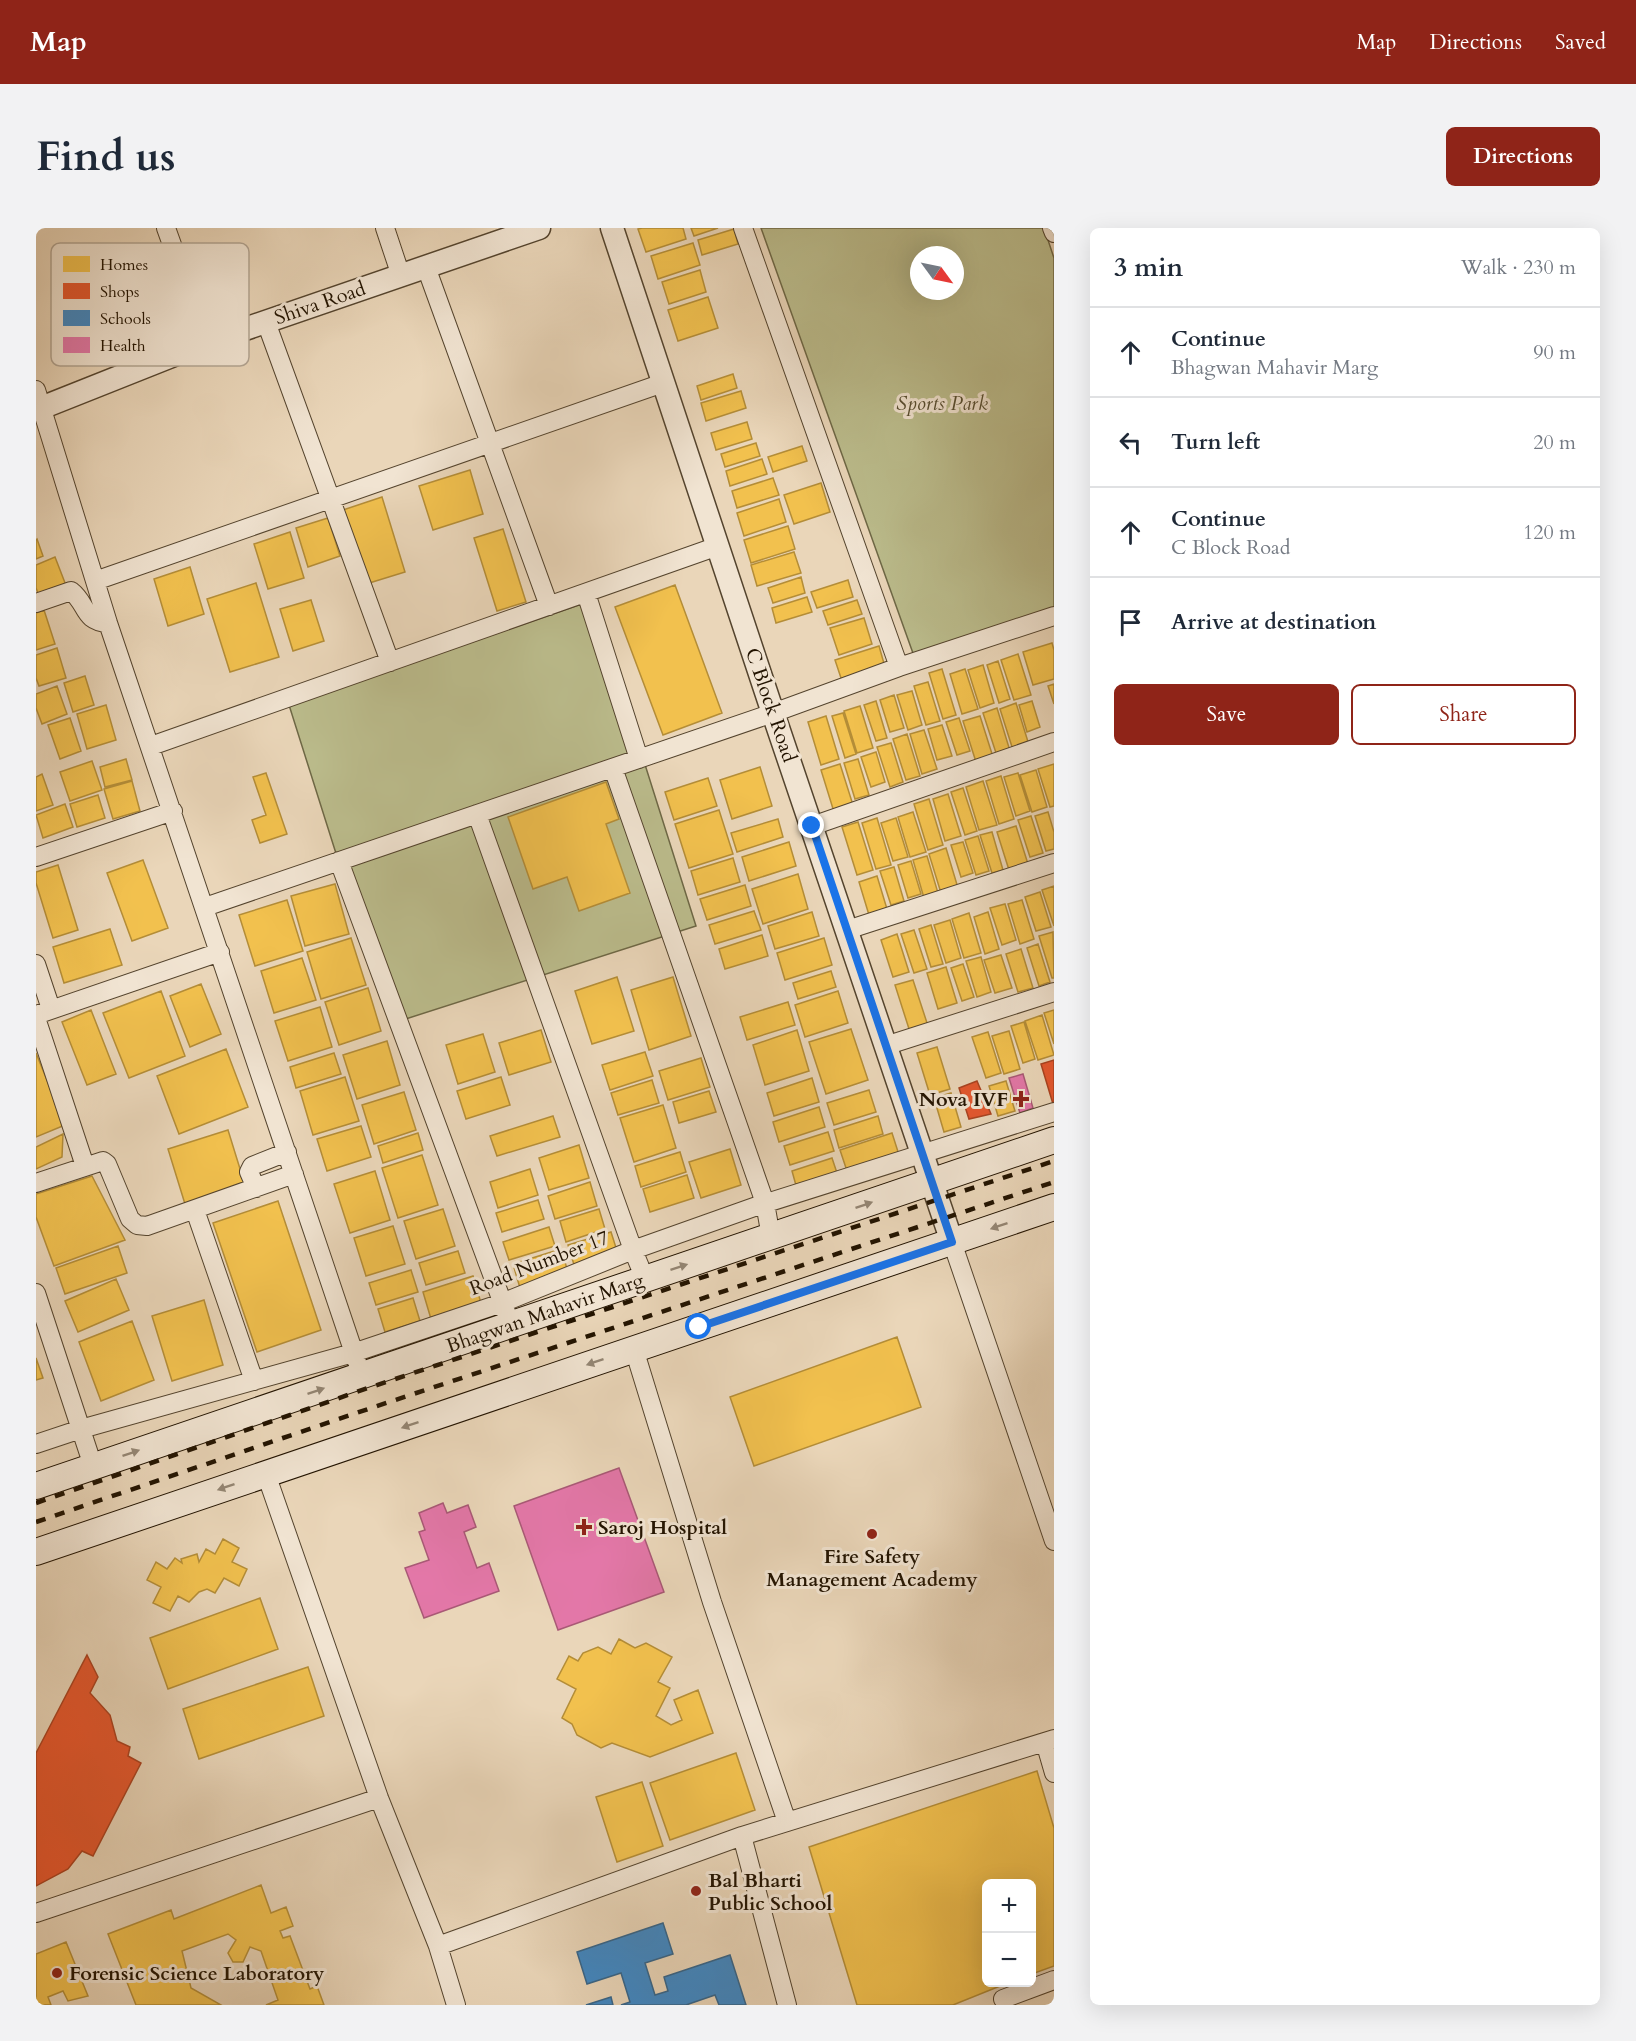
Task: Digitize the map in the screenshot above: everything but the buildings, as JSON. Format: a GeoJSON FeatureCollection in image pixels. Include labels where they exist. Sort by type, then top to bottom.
{"type":"FeatureCollection","features":[{"type":"Feature","properties":{"kind":"main road","name":"Bhagwan Mahavir Marg"},"geometry":{"type":"LineString","coordinates":[[36,1486],[357,1364],[506,1314],[645,1279],[1054,1140]]}},
{"type":"Feature","properties":{"kind":"main road"},"geometry":{"type":"LineString","coordinates":[[36,1552],[1054,1207]]}},
{"type":"Feature","properties":{"kind":"street"},"geometry":{"type":"LineString","coordinates":[[166,228],[171,243]]}},
{"type":"Feature","properties":{"kind":"street"},"geometry":{"type":"LineString","coordinates":[[385,228],[401,276]]}},
{"type":"Feature","properties":{"kind":"street","name":"Shiva Road"},"geometry":{"type":"LineString","coordinates":[[249,328],[539,228]]}},
{"type":"Feature","properties":{"kind":"street","name":"C Block Road"},"geometry":{"type":"LineString","coordinates":[[612,228],[952,1242]]}},
{"type":"Feature","properties":{"kind":"street"},"geometry":{"type":"LineString","coordinates":[[743,228],[899,667]]}},
{"type":"Feature","properties":{"kind":"street"},"geometry":{"type":"LineString","coordinates":[[1052,228],[1054,232]]}},
{"type":"Feature","properties":{"kind":"street"},"geometry":{"type":"LineString","coordinates":[[426,267],[549,606]]}},
{"type":"Feature","properties":{"kind":"street"},"geometry":{"type":"LineString","coordinates":[[266,322],[390,662]]}},
{"type":"Feature","properties":{"kind":"street","name":"Shiva Road"},"geometry":{"type":"LineString","coordinates":[[38,403],[141,366]]}},
{"type":"Feature","properties":{"kind":"street"},"geometry":{"type":"LineString","coordinates":[[95,581],[663,383]]}},
{"type":"Feature","properties":{"kind":"street"},"geometry":{"type":"LineString","coordinates":[[36,1444],[81,1429],[254,1381],[357,1364],[108,623],[38,403]]}},
{"type":"Feature","properties":{"kind":"street"},"geometry":{"type":"LineString","coordinates":[[151,746],[718,546]]}},
{"type":"Feature","properties":{"kind":"street"},"geometry":{"type":"LineString","coordinates":[[36,603],[70,591],[76,595],[91,619],[108,623]]}},
{"type":"Feature","properties":{"kind":"street"},"geometry":{"type":"LineString","coordinates":[[586,593],[639,759]]}},
{"type":"Feature","properties":{"kind":"street"},"geometry":{"type":"LineString","coordinates":[[205,908],[773,713],[899,667],[1054,616]]}},
{"type":"Feature","properties":{"kind":"street"},"geometry":{"type":"LineString","coordinates":[[812,826],[1054,742]]}},
{"type":"Feature","properties":{"kind":"street"},"geometry":{"type":"LineString","coordinates":[[614,768],[765,1203],[771,1237]]}},
{"type":"Feature","properties":{"kind":"street"},"geometry":{"type":"LineString","coordinates":[[36,857],[172,811]]}},
{"type":"Feature","properties":{"kind":"street"},"geometry":{"type":"LineString","coordinates":[[477,814],[645,1279]]}},
{"type":"Feature","properties":{"kind":"street"},"geometry":{"type":"LineString","coordinates":[[339,861],[506,1314]]}},
{"type":"Feature","properties":{"kind":"street"},"geometry":{"type":"LineString","coordinates":[[847,930],[1054,862]]}},
{"type":"Feature","properties":{"kind":"street"},"geometry":{"type":"LineString","coordinates":[[41,1014],[220,952]]}},
{"type":"Feature","properties":{"kind":"street"},"geometry":{"type":"LineString","coordinates":[[36,964],[41,1014],[85,1166]]}},
{"type":"Feature","properties":{"kind":"street"},"geometry":{"type":"LineString","coordinates":[[885,1046],[1054,992]]}},
{"type":"Feature","properties":{"kind":"street","name":"Road Number 17"},"geometry":{"type":"LineString","coordinates":[[506,1314],[633,1250],[765,1203],[1054,1112]]}},
{"type":"Feature","properties":{"kind":"street"},"geometry":{"type":"LineString","coordinates":[[256,1188],[249,1172],[252,1166],[287,1152]]}},
{"type":"Feature","properties":{"kind":"street"},"geometry":{"type":"LineString","coordinates":[[36,1183],[103,1161],[107,1164],[130,1219],[137,1225],[147,1226],[294,1174]]}},
{"type":"Feature","properties":{"kind":"street"},"geometry":{"type":"LineString","coordinates":[[195,1210],[254,1381]]}},
{"type":"Feature","properties":{"kind":"street"},"geometry":{"type":"LineString","coordinates":[[952,1242],[1054,1540]]}},
{"type":"Feature","properties":{"kind":"street"},"geometry":{"type":"LineString","coordinates":[[36,1293],[93,1466]]}},
{"type":"Feature","properties":{"kind":"street"},"geometry":{"type":"LineString","coordinates":[[634,1349],[712,1602],[787,1822]]}},
{"type":"Feature","properties":{"kind":"street"},"geometry":{"type":"LineString","coordinates":[[266,1474],[379,1798],[438,1946],[456,2005]]}},
{"type":"Feature","properties":{"kind":"street"},"geometry":{"type":"LineString","coordinates":[[438,1946],[742,1836],[1049,1740],[1054,1773]]}},
{"type":"Feature","properties":{"kind":"street"},"geometry":{"type":"LineString","coordinates":[[36,1913],[379,1798]]}},
{"type":"Feature","properties":{"kind":"street"},"geometry":{"type":"LineString","coordinates":[[742,1836],[787,2005]]}},
{"type":"Feature","properties":{"kind":"street"},"geometry":{"type":"LineString","coordinates":[[1003,1999],[1054,1980]]}},
{"type":"Feature","properties":{"kind":"green space","name":"Sports Park"},"geometry":{"type":"Polygon","coordinates":[[[761,228],[1044,228],[1054,258],[1054,608],[914,656],[761,228]]]}},
{"type":"Feature","properties":{"kind":"green space"},"geometry":{"type":"Polygon","coordinates":[[[593,600],[696,926],[390,1024],[289,705],[593,600]]]}},
{"type":"Feature","properties":{"kind":"railway"},"geometry":{"type":"LineString","coordinates":[[36,1503],[368,1388],[1054,1161]]}},
{"type":"Feature","properties":{"kind":"railway"},"geometry":{"type":"LineString","coordinates":[[36,1522],[374,1407],[1054,1182]]}},
{"type":"Feature","properties":{"kind":"place","name":"Nova IVF"},"geometry":{"type":"Point","coordinates":[1021,1099]}},
{"type":"Feature","properties":{"kind":"place","name":"Saroj Hospital"},"geometry":{"type":"Point","coordinates":[584,1527]}},
{"type":"Feature","properties":{"kind":"place","name":"Fire Safety Management Academy"},"geometry":{"type":"Point","coordinates":[872,1534]}},
{"type":"Feature","properties":{"kind":"place","name":"Bal Bharti Public School"},"geometry":{"type":"Point","coordinates":[696,1891]}},
{"type":"Feature","properties":{"kind":"place","name":"Forensic Science Laboratory"},"geometry":{"type":"Point","coordinates":[57,1973]}},
{"type":"Feature","properties":{"kind":"route"},"geometry":{"type":"LineString","coordinates":[[699,1327],[952,1242],[812,826]]}}]}
